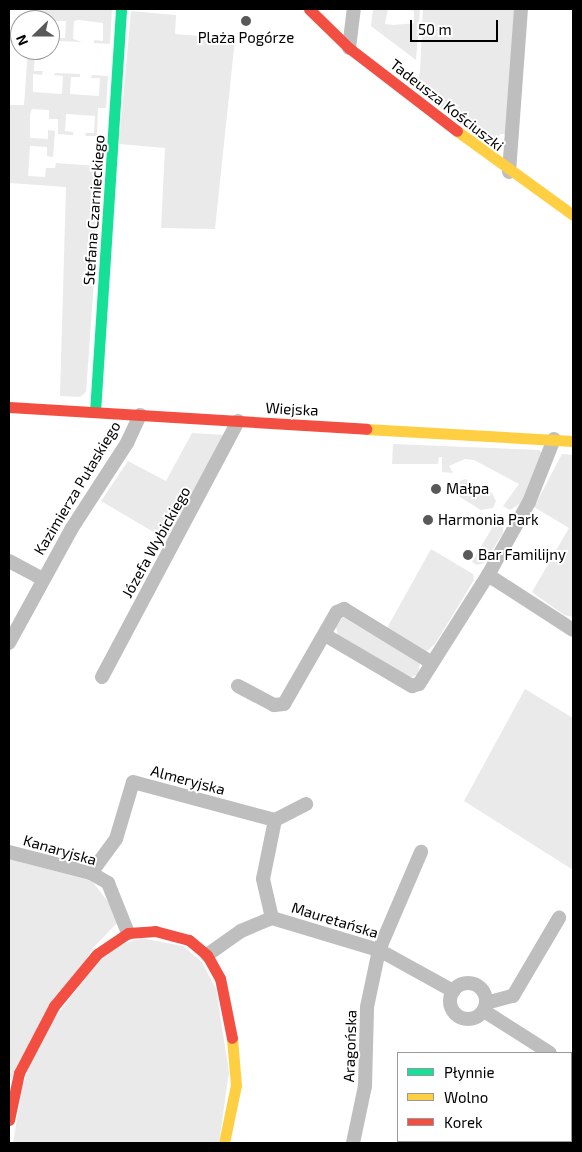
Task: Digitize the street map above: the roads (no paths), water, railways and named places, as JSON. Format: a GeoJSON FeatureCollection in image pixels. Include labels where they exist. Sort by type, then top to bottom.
{"type":"FeatureCollection","features":[{"type":"Feature","properties":{"kind":"street","name":"Stefana Czarnieckiego"},"geometry":{"type":"LineString","coordinates":[[94,412],[121,9]]}},
{"type":"Feature","properties":{"kind":"street","name":"Tadeusza Kościuszki"},"geometry":{"type":"LineString","coordinates":[[309,9],[349,48],[509,172],[573,215]]}},
{"type":"Feature","properties":{"kind":"street"},"geometry":{"type":"LineString","coordinates":[[349,48],[354,9]]}},
{"type":"Feature","properties":{"kind":"street"},"geometry":{"type":"LineString","coordinates":[[509,172],[521,9]]}},
{"type":"Feature","properties":{"kind":"street","name":"Wiejska"},"geometry":{"type":"LineString","coordinates":[[9,407],[573,441]]}},
{"type":"Feature","properties":{"kind":"street"},"geometry":{"type":"LineString","coordinates":[[9,407],[9,412]]}},
{"type":"Feature","properties":{"kind":"street","name":"Kazimierza Pułaskiego"},"geometry":{"type":"LineString","coordinates":[[9,643],[43,579],[140,415]]}},
{"type":"Feature","properties":{"kind":"street","name":"Józefa Wybickiego"},"geometry":{"type":"LineString","coordinates":[[102,677],[238,421]]}},
{"type":"Feature","properties":{"kind":"street"},"geometry":{"type":"LineString","coordinates":[[325,635],[412,686],[419,684],[488,575],[529,502],[546,466],[554,440]]}},
{"type":"Feature","properties":{"kind":"street","name":"Kazimierza Pułaskiego"},"geometry":{"type":"LineString","coordinates":[[9,561],[43,579]]}},
{"type":"Feature","properties":{"kind":"street"},"geometry":{"type":"LineString","coordinates":[[488,575],[573,630]]}},
{"type":"Feature","properties":{"kind":"street"},"geometry":{"type":"LineString","coordinates":[[238,686],[274,705],[284,704],[337,612],[344,609],[432,663]]}},
{"type":"Feature","properties":{"kind":"street","name":"Almeryjska"},"geometry":{"type":"LineString","coordinates":[[90,873],[116,839],[134,782],[275,820]]}},
{"type":"Feature","properties":{"kind":"street"},"geometry":{"type":"LineString","coordinates":[[272,918],[263,879],[275,820],[306,804]]}},
{"type":"Feature","properties":{"kind":"street","name":"Kanaryjska"},"geometry":{"type":"LineString","coordinates":[[9,852],[90,873],[108,883],[128,933]]}},
{"type":"Feature","properties":{"kind":"street","name":"Aragońska"},"geometry":{"type":"LineString","coordinates":[[353,1143],[365,1086],[367,1007],[379,950],[421,852]]}},
{"type":"Feature","properties":{"kind":"street","name":"Mauretańska"},"geometry":{"type":"LineString","coordinates":[[207,955],[241,931],[272,918],[379,950],[453,991]]}},
{"type":"Feature","properties":{"kind":"street"},"geometry":{"type":"LineString","coordinates":[[485,1007],[485,995],[476,985],[460,985],[453,991],[451,1008],[460,1018],[470,1020],[485,1007],[513,996],[559,918]]}},
{"type":"Feature","properties":{"kind":"street"},"geometry":{"type":"LineString","coordinates":[[9,1120],[19,1073],[54,1006],[97,954],[128,933],[155,931],[189,940],[207,955],[220,978],[231,1027],[236,1085],[224,1143]]}},
{"type":"Feature","properties":{"kind":"street"},"geometry":{"type":"LineString","coordinates":[[485,1007],[549,1052]]}},
{"type":"Feature","properties":{"kind":"place","name":"Plaża Pogórze"},"geometry":{"type":"Point","coordinates":[246,21]}},
{"type":"Feature","properties":{"kind":"place","name":"Małpa"},"geometry":{"type":"Point","coordinates":[436,489]}},
{"type":"Feature","properties":{"kind":"place","name":"Harmonia Park"},"geometry":{"type":"Point","coordinates":[428,520]}},
{"type":"Feature","properties":{"kind":"place","name":"Bar Familijny"},"geometry":{"type":"Point","coordinates":[468,555]}}]}
